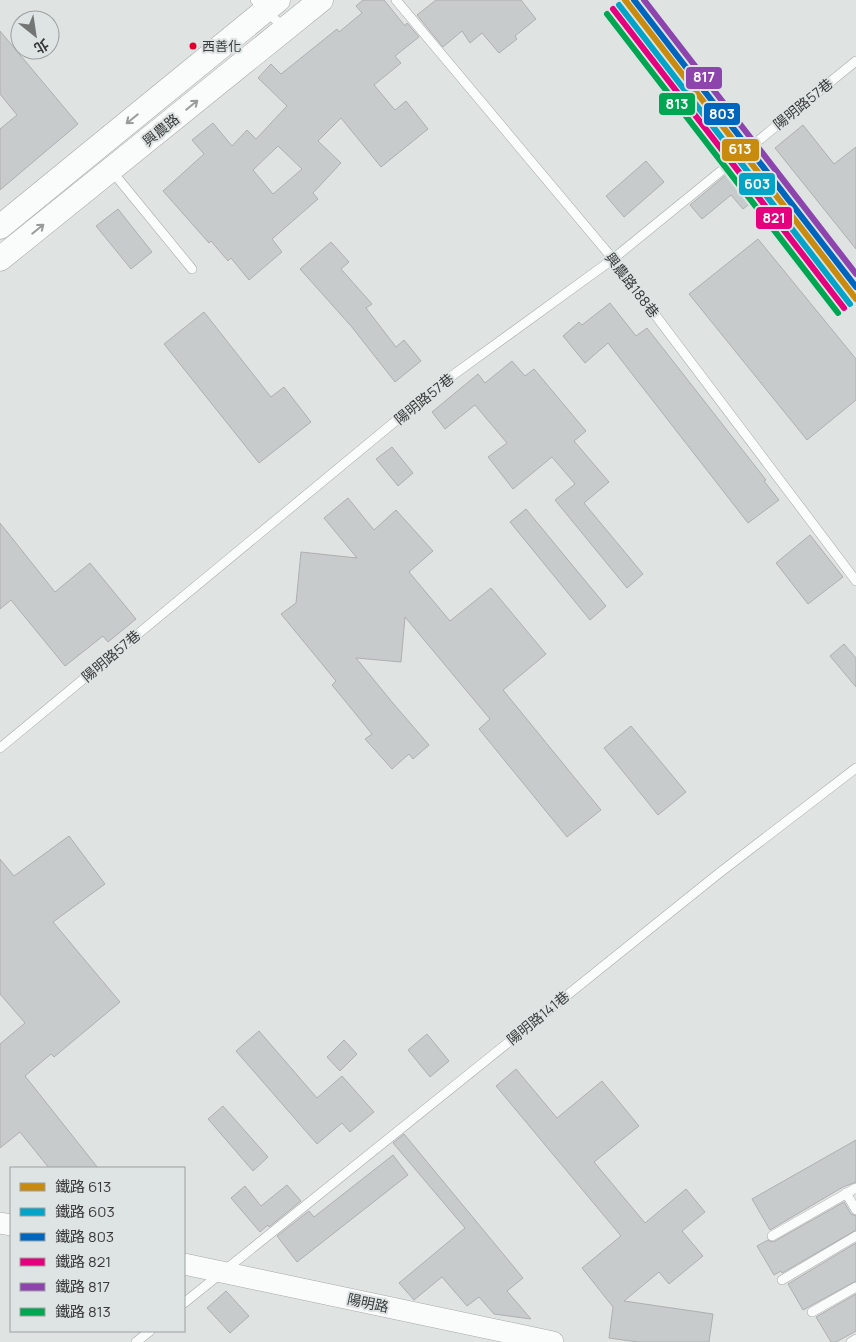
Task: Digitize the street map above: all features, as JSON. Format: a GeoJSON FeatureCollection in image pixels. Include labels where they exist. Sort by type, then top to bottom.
{"type":"FeatureCollection","features":[{"type":"Feature","properties":{"kind":"main road","name":"興農路"},"geometry":{"type":"LineString","coordinates":[[0,260],[322,0]]}},
{"type":"Feature","properties":{"kind":"main road","name":"興農路"},"geometry":{"type":"LineString","coordinates":[[0,227],[266,4]]}},
{"type":"Feature","properties":{"kind":"street","name":"陽明路"},"geometry":{"type":"LineString","coordinates":[[185,1264],[553,1342]]}},
{"type":"Feature","properties":{"kind":"lane","name":"興農路188巷"},"geometry":{"type":"LineString","coordinates":[[396,0],[613,260],[856,581]]}},
{"type":"Feature","properties":{"kind":"lane"},"geometry":{"type":"LineString","coordinates":[[266,4],[285,30]]}},
{"type":"Feature","properties":{"kind":"lane","name":"陽明路57巷"},"geometry":{"type":"LineString","coordinates":[[0,748],[438,386],[613,260],[856,61]]}},
{"type":"Feature","properties":{"kind":"lane"},"geometry":{"type":"LineString","coordinates":[[111,170],[192,269]]}},
{"type":"Feature","properties":{"kind":"lane","name":"陽明路141巷"},"geometry":{"type":"LineString","coordinates":[[185,1302],[718,874],[856,768]]}},
{"type":"Feature","properties":{"kind":"lane"},"geometry":{"type":"LineString","coordinates":[[772,1236],[856,1188]]}},
{"type":"Feature","properties":{"kind":"lane"},"geometry":{"type":"LineString","coordinates":[[846,1193],[856,1210]]}},
{"type":"Feature","properties":{"kind":"lane"},"geometry":{"type":"LineString","coordinates":[[782,1280],[856,1236]]}},
{"type":"Feature","properties":{"kind":"lane"},"geometry":{"type":"LineString","coordinates":[[812,1312],[856,1287]]}},
{"type":"Feature","properties":{"kind":"lane"},"geometry":{"type":"LineString","coordinates":[[136,1342],[149,1332]]}},
{"type":"Feature","properties":{"kind":"lane"},"geometry":{"type":"LineString","coordinates":[[851,1342],[856,1339]]}},
{"type":"Feature","properties":{"kind":"building"},"geometry":{"type":"Polygon","coordinates":[[[363,0],[384,0],[405,26],[407,23],[419,37],[395,56],[401,63],[374,85],[395,110],[406,101],[428,129],[381,167],[341,118],[318,141],[341,163],[313,193],[318,199],[272,239],[282,252],[249,280],[231,258],[228,261],[211,241],[209,243],[163,191],[204,154],[192,140],[213,123],[232,146],[247,130],[256,139],[287,106],[258,78],[271,64],[281,74],[337,29],[339,32],[362,13],[356,6],[363,0]],[[278,146],[253,170],[273,194],[302,169],[278,146]]]}},
{"type":"Feature","properties":{"kind":"building"},"geometry":{"type":"Polygon","coordinates":[[[436,0],[521,0],[536,19],[515,36],[517,39],[499,53],[482,33],[470,43],[462,31],[443,47],[417,15],[436,0]]]}},
{"type":"Feature","properties":{"kind":"building"},"geometry":{"type":"Polygon","coordinates":[[[0,31],[10,43],[10,60],[24,60],[78,124],[0,190],[0,129],[17,115],[0,94],[0,31]]]}},
{"type":"Feature","properties":{"kind":"building"},"geometry":{"type":"Polygon","coordinates":[[[803,125],[834,164],[856,147],[856,249],[775,148],[803,125]]]}},
{"type":"Feature","properties":{"kind":"building"},"geometry":{"type":"Polygon","coordinates":[[[646,161],[664,182],[624,217],[606,196],[646,161]]]}},
{"type":"Feature","properties":{"kind":"building"},"geometry":{"type":"Polygon","coordinates":[[[733,169],[757,198],[743,209],[731,195],[702,219],[690,205],[733,169]]]}},
{"type":"Feature","properties":{"kind":"building"},"geometry":{"type":"Polygon","coordinates":[[[118,209],[152,252],[131,269],[96,226],[118,209]]]}},
{"type":"Feature","properties":{"kind":"building"},"geometry":{"type":"Polygon","coordinates":[[[758,239],[856,359],[856,400],[807,440],[689,294],[758,239]]]}},
{"type":"Feature","properties":{"kind":"building"},"geometry":{"type":"Polygon","coordinates":[[[331,242],[349,262],[341,269],[372,304],[366,308],[396,347],[404,340],[421,361],[395,382],[351,326],[300,269],[331,242]]]}},
{"type":"Feature","properties":{"kind":"building"},"geometry":{"type":"Polygon","coordinates":[[[610,303],[636,336],[647,328],[766,480],[764,481],[779,500],[748,523],[608,343],[585,363],[563,336],[579,322],[582,325],[610,303]]]}},
{"type":"Feature","properties":{"kind":"building"},"geometry":{"type":"Polygon","coordinates":[[[204,312],[271,397],[284,387],[311,422],[259,463],[164,344],[204,312]]]}},
{"type":"Feature","properties":{"kind":"building"},"geometry":{"type":"Polygon","coordinates":[[[512,361],[525,376],[534,369],[586,431],[574,441],[609,482],[584,503],[643,574],[627,588],[555,500],[575,484],[552,457],[513,489],[488,457],[507,443],[475,405],[445,429],[432,412],[478,374],[485,383],[512,361]]]}},
{"type":"Feature","properties":{"kind":"building"},"geometry":{"type":"Polygon","coordinates":[[[392,447],[413,473],[398,486],[376,459],[392,447]]]}},
{"type":"Feature","properties":{"kind":"building"},"geometry":{"type":"Polygon","coordinates":[[[348,498],[374,530],[396,510],[433,551],[409,572],[450,621],[491,588],[546,654],[503,690],[601,810],[567,837],[479,729],[490,719],[405,617],[401,662],[356,658],[429,745],[413,759],[409,754],[392,769],[365,739],[372,734],[332,685],[336,681],[281,614],[296,603],[301,552],[357,558],[324,518],[348,498]]]}},
{"type":"Feature","properties":{"kind":"building"},"geometry":{"type":"Polygon","coordinates":[[[526,509],[606,606],[590,620],[510,522],[526,509]]]}},
{"type":"Feature","properties":{"kind":"building"},"geometry":{"type":"Polygon","coordinates":[[[0,523],[55,592],[90,563],[136,619],[108,642],[103,636],[65,666],[11,600],[0,609],[0,523]]]}},
{"type":"Feature","properties":{"kind":"building"},"geometry":{"type":"Polygon","coordinates":[[[810,535],[843,577],[808,604],[776,563],[810,535]]]}},
{"type":"Feature","properties":{"kind":"building"},"geometry":{"type":"Polygon","coordinates":[[[844,644],[856,658],[856,687],[830,656],[844,644]]]}},
{"type":"Feature","properties":{"kind":"building"},"geometry":{"type":"Polygon","coordinates":[[[631,726],[686,792],[658,815],[604,748],[631,726]]]}},
{"type":"Feature","properties":{"kind":"building"},"geometry":{"type":"Polygon","coordinates":[[[69,836],[105,884],[53,922],[120,1002],[54,1057],[51,1054],[25,1076],[97,1167],[48,1167],[20,1132],[0,1148],[0,1044],[25,1023],[0,994],[0,859],[14,876],[69,836]]]}},
{"type":"Feature","properties":{"kind":"building"},"geometry":{"type":"Polygon","coordinates":[[[259,1031],[317,1098],[342,1076],[374,1112],[350,1132],[342,1123],[317,1144],[236,1051],[259,1031]]]}},
{"type":"Feature","properties":{"kind":"building"},"geometry":{"type":"Polygon","coordinates":[[[427,1034],[449,1061],[430,1077],[408,1050],[427,1034]]]}},
{"type":"Feature","properties":{"kind":"building"},"geometry":{"type":"Polygon","coordinates":[[[344,1040],[357,1054],[340,1071],[327,1057],[344,1040]]]}},
{"type":"Feature","properties":{"kind":"building"},"geometry":{"type":"Polygon","coordinates":[[[516,1069],[557,1118],[602,1081],[639,1126],[594,1162],[645,1223],[686,1189],[705,1212],[682,1231],[703,1256],[669,1284],[659,1272],[624,1301],[713,1314],[709,1342],[638,1342],[609,1338],[613,1307],[582,1268],[621,1236],[496,1086],[516,1069]]]}},
{"type":"Feature","properties":{"kind":"building"},"geometry":{"type":"Polygon","coordinates":[[[223,1106],[268,1157],[253,1171],[208,1119],[223,1106]]]}},
{"type":"Feature","properties":{"kind":"building"},"geometry":{"type":"Polygon","coordinates":[[[404,1134],[523,1278],[507,1291],[531,1319],[494,1314],[479,1297],[467,1306],[442,1277],[414,1300],[399,1283],[465,1228],[393,1143],[404,1134]]]}},
{"type":"Feature","properties":{"kind":"building"},"geometry":{"type":"Polygon","coordinates":[[[856,1140],[856,1182],[843,1187],[770,1230],[752,1199],[856,1140]]]}},
{"type":"Feature","properties":{"kind":"building"},"geometry":{"type":"Polygon","coordinates":[[[393,1155],[408,1175],[297,1262],[277,1236],[309,1211],[314,1217],[393,1155]]]}},
{"type":"Feature","properties":{"kind":"building"},"geometry":{"type":"Polygon","coordinates":[[[287,1185],[301,1201],[260,1232],[231,1198],[245,1186],[261,1206],[287,1185]]]}},
{"type":"Feature","properties":{"kind":"building"},"geometry":{"type":"Polygon","coordinates":[[[844,1202],[851,1214],[856,1216],[856,1230],[782,1273],[781,1271],[774,1275],[757,1246],[768,1240],[771,1242],[775,1241],[844,1202]]]}},
{"type":"Feature","properties":{"kind":"building"},"geometry":{"type":"Polygon","coordinates":[[[856,1243],[856,1281],[803,1310],[788,1284],[856,1243]]]}},
{"type":"Feature","properties":{"kind":"building"},"geometry":{"type":"Polygon","coordinates":[[[226,1291],[249,1316],[230,1333],[207,1308],[226,1291]]]}},
{"type":"Feature","properties":{"kind":"building"},"geometry":{"type":"Polygon","coordinates":[[[856,1294],[856,1331],[836,1342],[831,1342],[816,1317],[856,1294]]]}},
{"type":"Feature","properties":{"kind":"rail line","name":"613"},"geometry":{"type":"LineString","coordinates":[[625,0],[856,299]]}},
{"type":"Feature","properties":{"kind":"rail line","name":"803"},"geometry":{"type":"LineString","coordinates":[[634,0],[856,287]]}},
{"type":"Feature","properties":{"kind":"rail line","name":"817"},"geometry":{"type":"LineString","coordinates":[[644,0],[856,274]]}},
{"type":"Feature","properties":{"kind":"rail line","name":"603"},"geometry":{"type":"LineString","coordinates":[[619,5],[850,304]]}},
{"type":"Feature","properties":{"kind":"rail line","name":"821"},"geometry":{"type":"LineString","coordinates":[[613,9],[844,308]]}},
{"type":"Feature","properties":{"kind":"rail line","name":"813"},"geometry":{"type":"LineString","coordinates":[[607,14],[838,313]]}},
{"type":"Feature","properties":{"kind":"place","name":"西善化"},"geometry":{"type":"Point","coordinates":[193,46]}}]}
